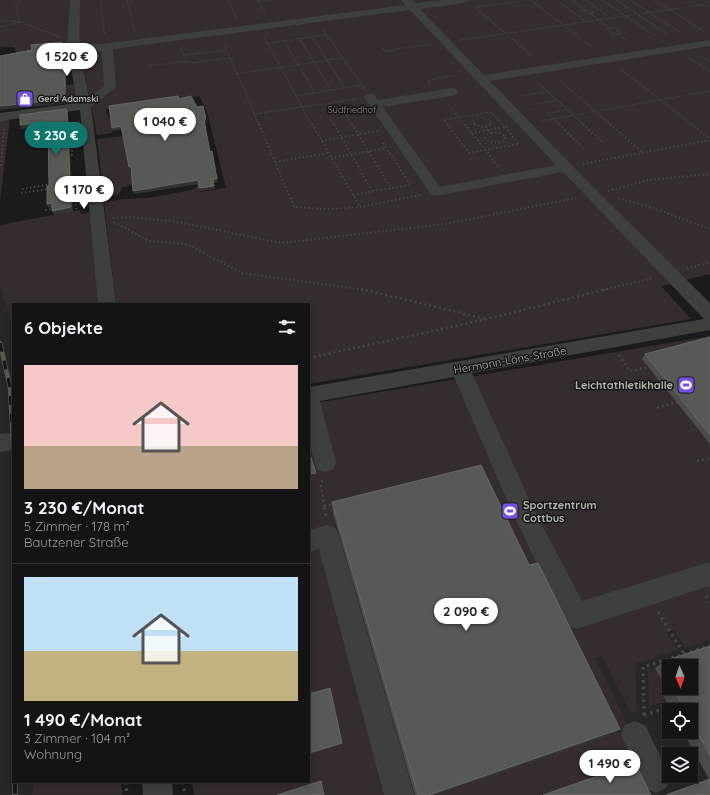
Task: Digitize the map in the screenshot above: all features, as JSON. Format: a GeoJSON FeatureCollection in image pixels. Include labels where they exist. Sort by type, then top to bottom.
{"type":"FeatureCollection","features":[{"type":"Feature","properties":{"kind":"street"},"geometry":{"type":"LineString","coordinates":[[75,0],[74,47],[84,106],[86,108],[107,303]]}},
{"type":"Feature","properties":{"kind":"street"},"geometry":{"type":"LineString","coordinates":[[74,47],[101,47],[242,29],[410,3],[464,0]]}},
{"type":"Feature","properties":{"kind":"street"},"geometry":{"type":"LineString","coordinates":[[410,3],[524,124],[566,167],[596,194],[710,314]]}},
{"type":"Feature","properties":{"kind":"street"},"geometry":{"type":"LineString","coordinates":[[479,76],[710,43]]}},
{"type":"Feature","properties":{"kind":"street"},"geometry":{"type":"LineString","coordinates":[[3,117],[84,106],[110,87],[108,50],[101,47]]}},
{"type":"Feature","properties":{"kind":"street"},"geometry":{"type":"LineString","coordinates":[[442,91],[373,101],[432,186],[508,178],[566,167]]}},
{"type":"Feature","properties":{"kind":"street","name":"Hermann-Löns-Straße"},"geometry":{"type":"LineString","coordinates":[[310,395],[710,324]]}},
{"type":"Feature","properties":{"kind":"street"},"geometry":{"type":"LineString","coordinates":[[460,368],[523,512],[576,616],[648,595],[710,574]]}},
{"type":"Feature","properties":{"kind":"street"},"geometry":{"type":"LineString","coordinates":[[310,403],[325,463]]}},
{"type":"Feature","properties":{"kind":"street"},"geometry":{"type":"LineString","coordinates":[[0,443],[12,441]]}},
{"type":"Feature","properties":{"kind":"street"},"geometry":{"type":"LineString","coordinates":[[318,539],[399,795]]}},
{"type":"Feature","properties":{"kind":"street"},"geometry":{"type":"LineString","coordinates":[[639,725],[656,778]]}},
{"type":"Feature","properties":{"kind":"street"},"geometry":{"type":"LineString","coordinates":[[157,783],[158,795]]}},
{"type":"Feature","properties":{"kind":"path"},"geometry":{"type":"LineString","coordinates":[[15,0],[20,22]]}},
{"type":"Feature","properties":{"kind":"path"},"geometry":{"type":"LineString","coordinates":[[100,0],[106,34],[101,47]]}},
{"type":"Feature","properties":{"kind":"path"},"geometry":{"type":"LineString","coordinates":[[228,0],[242,29]]}},
{"type":"Feature","properties":{"kind":"path"},"geometry":{"type":"LineString","coordinates":[[259,2],[273,0]]}},
{"type":"Feature","properties":{"kind":"path"},"geometry":{"type":"LineString","coordinates":[[586,0],[611,18]]}},
{"type":"Feature","properties":{"kind":"path"},"geometry":{"type":"LineString","coordinates":[[602,0],[655,36]]}},
{"type":"Feature","properties":{"kind":"path"},"geometry":{"type":"LineString","coordinates":[[616,0],[667,34]]}},
{"type":"Feature","properties":{"kind":"path"},"geometry":{"type":"LineString","coordinates":[[630,0],[680,32]]}},
{"type":"Feature","properties":{"kind":"path"},"geometry":{"type":"LineString","coordinates":[[655,0],[710,35]]}},
{"type":"Feature","properties":{"kind":"path"},"geometry":{"type":"LineString","coordinates":[[573,1],[585,10],[590,10],[594,13],[590,14]]}},
{"type":"Feature","properties":{"kind":"path"},"geometry":{"type":"LineString","coordinates":[[561,3],[586,22]]}},
{"type":"Feature","properties":{"kind":"path"},"geometry":{"type":"LineString","coordinates":[[383,48],[385,51],[701,5],[710,7]]}},
{"type":"Feature","properties":{"kind":"path"},"geometry":{"type":"LineString","coordinates":[[617,10],[629,8]]}},
{"type":"Feature","properties":{"kind":"path"},"geometry":{"type":"LineString","coordinates":[[585,10],[582,11],[586,14],[590,14],[610,29],[615,28],[621,33],[613,34],[607,29],[610,29]]}},
{"type":"Feature","properties":{"kind":"path"},"geometry":{"type":"LineString","coordinates":[[0,20],[20,22],[74,47]]}},
{"type":"Feature","properties":{"kind":"path"},"geometry":{"type":"LineString","coordinates":[[0,27],[20,22]]}},
{"type":"Feature","properties":{"kind":"path"},"geometry":{"type":"LineString","coordinates":[[254,114],[373,101],[322,28]]}},
{"type":"Feature","properties":{"kind":"path"},"geometry":{"type":"LineString","coordinates":[[617,33],[627,41]]}},
{"type":"Feature","properties":{"kind":"path"},"geometry":{"type":"LineString","coordinates":[[267,43],[326,34]]}},
{"type":"Feature","properties":{"kind":"path"},"geometry":{"type":"LineString","coordinates":[[264,35],[279,68],[360,206]]}},
{"type":"Feature","properties":{"kind":"path"},"geometry":{"type":"LineString","coordinates":[[312,37],[345,88]]}},
{"type":"Feature","properties":{"kind":"path"},"geometry":{"type":"LineString","coordinates":[[299,38],[331,90]]}},
{"type":"Feature","properties":{"kind":"path"},"geometry":{"type":"LineString","coordinates":[[284,40],[315,93]]}},
{"type":"Feature","properties":{"kind":"path"},"geometry":{"type":"LineString","coordinates":[[223,42],[294,207],[325,209],[360,206],[432,186]]}},
{"type":"Feature","properties":{"kind":"path"},"geometry":{"type":"LineString","coordinates":[[181,47],[186,61]]}},
{"type":"Feature","properties":{"kind":"path"},"geometry":{"type":"LineString","coordinates":[[184,56],[226,50]]}},
{"type":"Feature","properties":{"kind":"path"},"geometry":{"type":"LineString","coordinates":[[701,56],[710,62]]}},
{"type":"Feature","properties":{"kind":"path"},"geometry":{"type":"LineString","coordinates":[[149,66],[186,61],[192,63],[230,58]]}},
{"type":"Feature","properties":{"kind":"path"},"geometry":{"type":"LineString","coordinates":[[237,74],[342,58]]}},
{"type":"Feature","properties":{"kind":"path"},"geometry":{"type":"LineString","coordinates":[[689,58],[710,72]]}},
{"type":"Feature","properties":{"kind":"path"},"geometry":{"type":"LineString","coordinates":[[479,76],[428,80],[442,91],[459,118],[508,178]]}},
{"type":"Feature","properties":{"kind":"path"},"geometry":{"type":"LineString","coordinates":[[538,83],[603,143]]}},
{"type":"Feature","properties":{"kind":"path"},"geometry":{"type":"LineString","coordinates":[[295,96],[362,85]]}},
{"type":"Feature","properties":{"kind":"path"},"geometry":{"type":"LineString","coordinates":[[472,133],[710,91]]}},
{"type":"Feature","properties":{"kind":"path"},"geometry":{"type":"LineString","coordinates":[[520,96],[548,92]]}},
{"type":"Feature","properties":{"kind":"path"},"geometry":{"type":"LineString","coordinates":[[530,105],[557,100]]}},
{"type":"Feature","properties":{"kind":"path"},"geometry":{"type":"LineString","coordinates":[[568,110],[547,113],[582,147]]}},
{"type":"Feature","properties":{"kind":"path"},"geometry":{"type":"LineString","coordinates":[[491,112],[519,144],[469,153],[444,120],[476,115],[491,112]]}},
{"type":"Feature","properties":{"kind":"path"},"geometry":{"type":"LineString","coordinates":[[346,115],[391,188]]}},
{"type":"Feature","properties":{"kind":"path"},"geometry":{"type":"LineString","coordinates":[[1,166],[3,117]]}},
{"type":"Feature","properties":{"kind":"path"},"geometry":{"type":"LineString","coordinates":[[472,124],[472,120],[478,117],[486,118],[491,121],[498,120]]}},
{"type":"Feature","properties":{"kind":"path"},"geometry":{"type":"LineString","coordinates":[[330,118],[372,191]]}},
{"type":"Feature","properties":{"kind":"path"},"geometry":{"type":"LineString","coordinates":[[465,125],[472,124],[478,127],[486,127],[492,125],[491,121]]}},
{"type":"Feature","properties":{"kind":"path"},"geometry":{"type":"LineString","coordinates":[[371,125],[379,137]]}},
{"type":"Feature","properties":{"kind":"path"},"geometry":{"type":"LineString","coordinates":[[486,127],[491,133]]}},
{"type":"Feature","properties":{"kind":"path"},"geometry":{"type":"LineString","coordinates":[[321,141],[393,129]]}},
{"type":"Feature","properties":{"kind":"path"},"geometry":{"type":"LineString","coordinates":[[486,140],[486,136],[491,133],[499,133],[505,136],[512,135]]}},
{"type":"Feature","properties":{"kind":"path"},"geometry":{"type":"LineString","coordinates":[[478,141],[486,140],[492,143],[500,143],[505,140],[505,136]]}},
{"type":"Feature","properties":{"kind":"path"},"geometry":{"type":"LineString","coordinates":[[566,167],[710,140]]}},
{"type":"Feature","properties":{"kind":"path"},"geometry":{"type":"LineString","coordinates":[[382,143],[410,184]]}},
{"type":"Feature","properties":{"kind":"path"},"geometry":{"type":"LineString","coordinates":[[500,143],[503,147]]}},
{"type":"Feature","properties":{"kind":"path"},"geometry":{"type":"LineString","coordinates":[[331,158],[404,145]]}},
{"type":"Feature","properties":{"kind":"path"},"geometry":{"type":"LineString","coordinates":[[69,149],[72,149],[72,156]]}},
{"type":"Feature","properties":{"kind":"path"},"geometry":{"type":"LineString","coordinates":[[275,162],[328,153]]}},
{"type":"Feature","properties":{"kind":"path"},"geometry":{"type":"LineString","coordinates":[[488,319],[359,289],[242,274],[187,244],[172,244],[150,241],[107,219],[130,217],[177,222],[282,243],[445,224],[596,194],[648,180],[710,174]]}},
{"type":"Feature","properties":{"kind":"path"},"geometry":{"type":"LineString","coordinates":[[22,189],[58,182]]}},
{"type":"Feature","properties":{"kind":"path"},"geometry":{"type":"LineString","coordinates":[[353,195],[410,184],[432,186]]}},
{"type":"Feature","properties":{"kind":"path"},"geometry":{"type":"LineString","coordinates":[[66,186],[73,185],[74,191]]}},
{"type":"Feature","properties":{"kind":"path"},"geometry":{"type":"LineString","coordinates":[[21,193],[51,189]]}},
{"type":"Feature","properties":{"kind":"path"},"geometry":{"type":"LineString","coordinates":[[596,194],[653,208],[710,229]]}},
{"type":"Feature","properties":{"kind":"path"},"geometry":{"type":"LineString","coordinates":[[72,200],[75,199],[76,209]]}},
{"type":"Feature","properties":{"kind":"path"},"geometry":{"type":"LineString","coordinates":[[45,210],[60,207]]}},
{"type":"Feature","properties":{"kind":"path"},"geometry":{"type":"LineString","coordinates":[[310,358],[488,319],[710,262]]}},
{"type":"Feature","properties":{"kind":"path"},"geometry":{"type":"LineString","coordinates":[[617,353],[630,371],[648,367]]}},
{"type":"Feature","properties":{"kind":"path"},"geometry":{"type":"LineString","coordinates":[[657,408],[676,402]]}},
{"type":"Feature","properties":{"kind":"path"},"geometry":{"type":"LineString","coordinates":[[697,461],[710,458]]}},
{"type":"Feature","properties":{"kind":"path"},"geometry":{"type":"LineString","coordinates":[[318,539],[329,529],[321,487],[325,463]]}},
{"type":"Feature","properties":{"kind":"path"},"geometry":{"type":"LineString","coordinates":[[324,506],[340,503]]}},
{"type":"Feature","properties":{"kind":"path"},"geometry":{"type":"LineString","coordinates":[[648,595],[684,654]]}},
{"type":"Feature","properties":{"kind":"path"},"geometry":{"type":"LineString","coordinates":[[639,725],[643,667],[710,646]]}},
{"type":"Feature","properties":{"kind":"path"},"geometry":{"type":"LineString","coordinates":[[639,725],[662,712]]}},
{"type":"Feature","properties":{"kind":"path"},"geometry":{"type":"LineString","coordinates":[[126,783],[127,795]]}},
{"type":"Feature","properties":{"kind":"path"},"geometry":{"type":"LineString","coordinates":[[184,783],[185,795]]}},
{"type":"Feature","properties":{"kind":"shaded area"},"geometry":{"type":"Polygon","coordinates":[[[0,286],[9,315],[12,336],[12,783],[33,783],[32,795],[0,795],[0,286]]]}},
{"type":"Feature","properties":{"kind":"shaded area"},"geometry":{"type":"Polygon","coordinates":[[[710,618],[710,795],[511,795],[639,748],[595,658],[710,618]]]}},
{"type":"Feature","properties":{"kind":"green space"},"geometry":{"type":"Polygon","coordinates":[[[0,0],[70,0],[69,50],[64,51],[63,46],[41,59],[70,55],[72,62],[69,62],[69,60],[19,62],[14,47],[0,47],[0,0]]]}},
{"type":"Feature","properties":{"kind":"green space","name":"Südfriedhof"},"geometry":{"type":"Polygon","coordinates":[[[79,0],[710,0],[710,274],[661,286],[691,319],[310,384],[310,303],[116,303],[104,202],[147,198],[192,190],[199,185],[200,192],[226,188],[207,111],[199,96],[106,109],[106,113],[111,120],[113,133],[97,135],[79,46],[79,0]]]}},
{"type":"Feature","properties":{"kind":"green space"},"geometry":{"type":"Polygon","coordinates":[[[75,84],[78,102],[70,105],[70,101],[67,101],[66,85],[75,84]]]}},
{"type":"Feature","properties":{"kind":"green space"},"geometry":{"type":"Polygon","coordinates":[[[10,118],[0,202],[0,119],[10,118]]]}},
{"type":"Feature","properties":{"kind":"green space"},"geometry":{"type":"Polygon","coordinates":[[[80,121],[81,132],[46,137],[46,128],[68,125],[68,122],[80,121]]]}},
{"type":"Feature","properties":{"kind":"green space"},"geometry":{"type":"Polygon","coordinates":[[[124,136],[130,170],[132,171],[133,185],[122,187],[119,195],[104,198],[97,139],[124,136]]]}},
{"type":"Feature","properties":{"kind":"green space"},"geometry":{"type":"Polygon","coordinates":[[[86,191],[87,205],[79,207],[78,196],[72,197],[72,193],[86,191]]]}},
{"type":"Feature","properties":{"kind":"green space"},"geometry":{"type":"Polygon","coordinates":[[[80,210],[81,214],[90,212],[100,303],[12,303],[12,336],[9,315],[0,286],[0,225],[80,210]]]}},
{"type":"Feature","properties":{"kind":"green space","name":"Sportzentrum Cottbus"},"geometry":{"type":"Polygon","coordinates":[[[710,336],[710,640],[685,648],[674,630],[667,633],[678,650],[635,664],[637,711],[631,712],[602,656],[595,658],[639,748],[621,755],[626,766],[545,795],[194,795],[192,783],[310,783],[310,404],[710,336]]]}},
{"type":"Feature","properties":{"kind":"green space"},"geometry":{"type":"Polygon","coordinates":[[[655,668],[662,680],[662,695],[666,701],[649,707],[648,670],[655,668]]]}},
{"type":"Feature","properties":{"kind":"green space"},"geometry":{"type":"Polygon","coordinates":[[[33,783],[121,783],[122,795],[32,795],[33,783]]]}},
{"type":"Feature","properties":{"kind":"building"},"geometry":{"type":"Polygon","coordinates":[[[62,42],[68,71],[65,72],[65,99],[0,106],[0,56],[32,50],[31,45],[62,42]]]}},
{"type":"Feature","properties":{"kind":"building"},"geometry":{"type":"Polygon","coordinates":[[[178,96],[179,99],[191,96],[197,107],[203,106],[210,152],[212,151],[217,179],[213,179],[214,186],[199,188],[198,180],[133,191],[131,167],[129,167],[121,126],[112,128],[109,106],[178,96]]]}},
{"type":"Feature","properties":{"kind":"building"},"geometry":{"type":"Polygon","coordinates":[[[66,109],[71,207],[52,211],[52,203],[47,204],[47,186],[49,186],[48,121],[20,125],[20,115],[66,109]]]}},
{"type":"Feature","properties":{"kind":"building","name":"Leichtathletikhalle"},"geometry":{"type":"Polygon","coordinates":[[[710,337],[710,435],[645,354],[710,337]]]}},
{"type":"Feature","properties":{"kind":"building"},"geometry":{"type":"Polygon","coordinates":[[[310,454],[316,473],[310,474],[310,454]]]}},
{"type":"Feature","properties":{"kind":"building"},"geometry":{"type":"Polygon","coordinates":[[[481,465],[529,565],[538,563],[620,729],[429,795],[418,795],[332,502],[481,465]]]}},
{"type":"Feature","properties":{"kind":"building"},"geometry":{"type":"Polygon","coordinates":[[[710,646],[710,755],[698,734],[698,703],[681,703],[677,695],[698,695],[698,659],[670,659],[710,646]]]}},
{"type":"Feature","properties":{"kind":"building"},"geometry":{"type":"Polygon","coordinates":[[[330,688],[342,743],[310,753],[310,694],[330,688]]]}},
{"type":"Feature","properties":{"kind":"building"},"geometry":{"type":"Polygon","coordinates":[[[635,763],[651,795],[543,795],[635,763]]]}},
{"type":"Feature","properties":{"kind":"building"},"geometry":{"type":"Polygon","coordinates":[[[710,779],[710,795],[667,795],[710,779]]]}},
{"type":"Feature","properties":{"kind":"building"},"geometry":{"type":"Polygon","coordinates":[[[321,781],[324,795],[277,795],[321,781]]]}},
{"type":"Feature","properties":{"kind":"railway"},"geometry":{"type":"LineString","coordinates":[[0,343],[10,387],[12,425]]}},
{"type":"Feature","properties":{"kind":"railway"},"geometry":{"type":"LineString","coordinates":[[15,783],[15,795]]}},
{"type":"Feature","properties":{"kind":"place","name":"Gerd Adamski"},"geometry":{"type":"Point","coordinates":[25,99]}},
{"type":"Feature","properties":{"kind":"place","name":"Leichtathletikhalle"},"geometry":{"type":"Point","coordinates":[686,385]}},
{"type":"Feature","properties":{"kind":"place","name":"Sportzentrum Cottbus"},"geometry":{"type":"Point","coordinates":[510,511]}}]}
